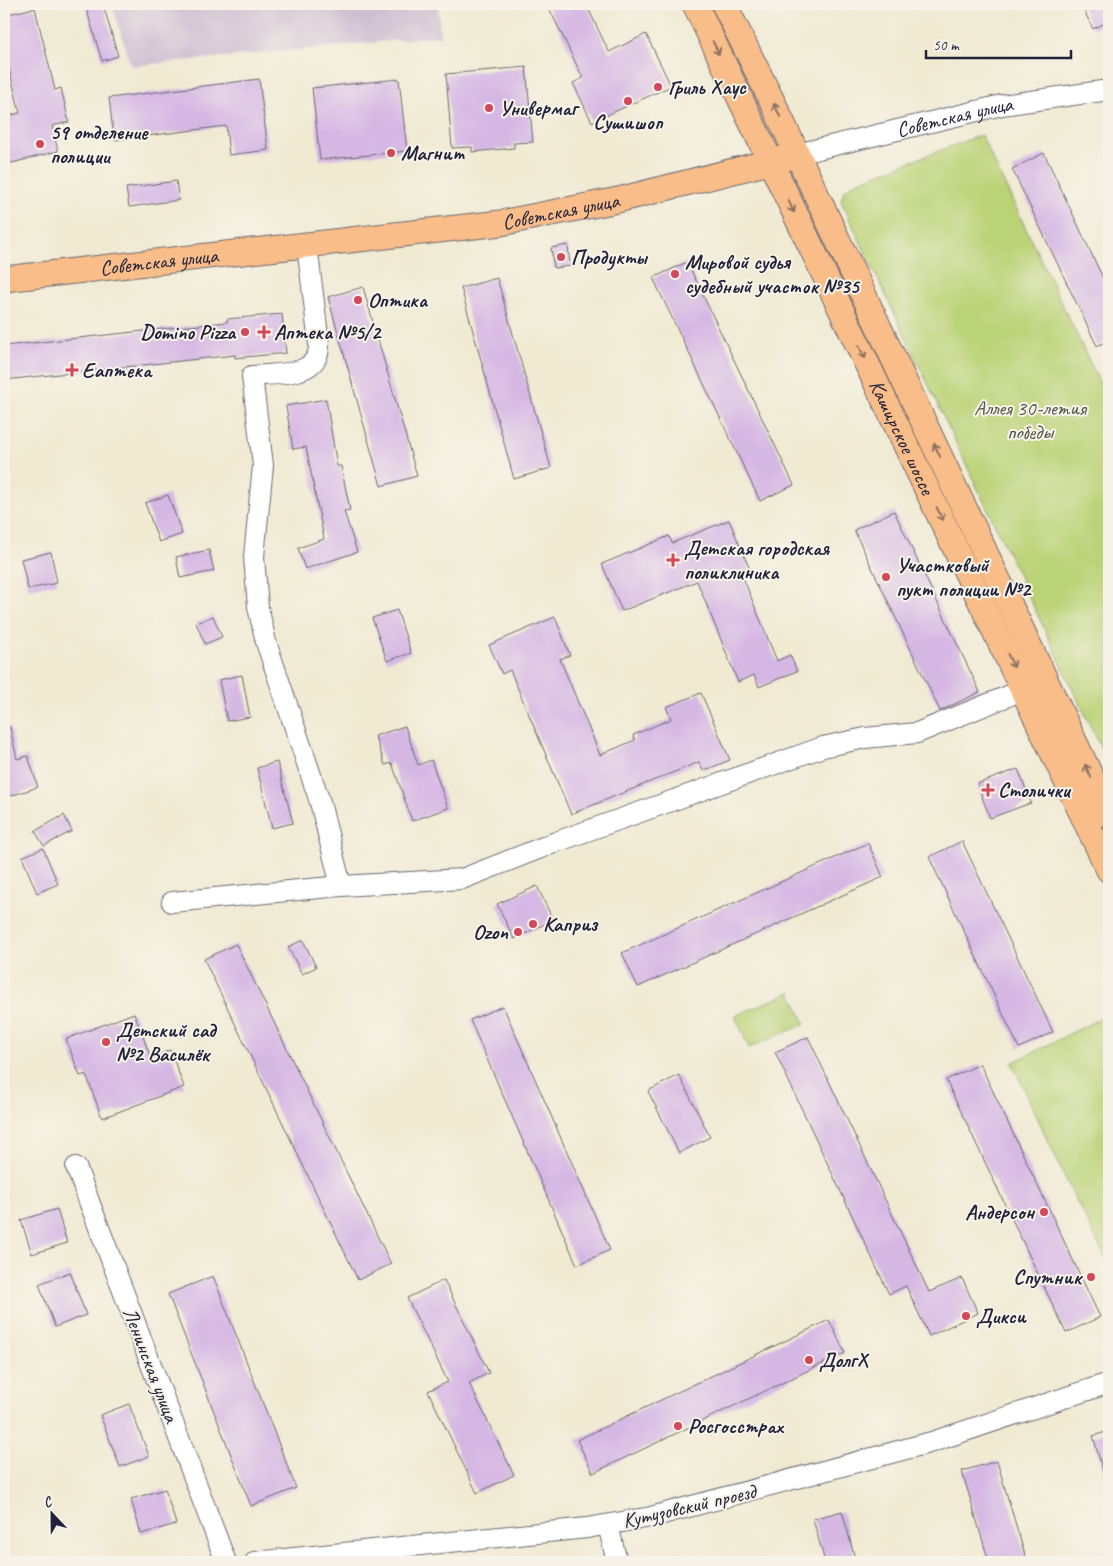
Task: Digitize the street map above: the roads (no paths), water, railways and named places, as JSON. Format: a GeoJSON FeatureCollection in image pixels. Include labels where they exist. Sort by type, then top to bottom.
{"type":"FeatureCollection","features":[{"type":"Feature","properties":{"kind":"main road","name":"Каширское шоссе"},"geometry":{"type":"LineString","coordinates":[[695,4],[1025,689],[1109,870]]}},
{"type":"Feature","properties":{"kind":"main road","name":"Каширское шоссе"},"geometry":{"type":"LineString","coordinates":[[724,4],[798,154],[1109,816]]}},
{"type":"Feature","properties":{"kind":"main road","name":"Советская улица"},"geometry":{"type":"LineString","coordinates":[[4,279],[529,219],[618,200],[798,154]]}},
{"type":"Feature","properties":{"kind":"street","name":"Советская улица"},"geometry":{"type":"LineString","coordinates":[[798,154],[1002,105],[1109,90]]}},
{"type":"Feature","properties":{"kind":"street"},"geometry":{"type":"LineString","coordinates":[[307,245],[320,344],[319,356],[316,362],[306,369],[252,376],[263,465],[256,523],[254,571],[266,642],[315,786],[341,886]]}},
{"type":"Feature","properties":{"kind":"street"},"geometry":{"type":"LineString","coordinates":[[172,902],[341,886],[462,879],[547,846],[823,747],[865,738],[916,733],[1025,689]]}},
{"type":"Feature","properties":{"kind":"street","name":"Ленинская улица"},"geometry":{"type":"LineString","coordinates":[[76,1167],[226,1562]]}},
{"type":"Feature","properties":{"kind":"street","name":"Кутузовский проезд"},"geometry":{"type":"LineString","coordinates":[[255,1562],[608,1526],[684,1510],[852,1465],[1000,1420],[1109,1383]]}},
{"type":"Feature","properties":{"kind":"street"},"geometry":{"type":"LineString","coordinates":[[608,1526],[617,1562]]}},
{"type":"Feature","properties":{"kind":"place","name":"Гриль Хаус"},"geometry":{"type":"Point","coordinates":[658,87]}},
{"type":"Feature","properties":{"kind":"place","name":"Сушишоп"},"geometry":{"type":"Point","coordinates":[628,101]}},
{"type":"Feature","properties":{"kind":"place","name":"Универмаг"},"geometry":{"type":"Point","coordinates":[489,108]}},
{"type":"Feature","properties":{"kind":"place","name":"59 отделение полиции"},"geometry":{"type":"Point","coordinates":[40,144]}},
{"type":"Feature","properties":{"kind":"place","name":"Магнит"},"geometry":{"type":"Point","coordinates":[391,153]}},
{"type":"Feature","properties":{"kind":"place","name":"Продукты"},"geometry":{"type":"Point","coordinates":[561,257]}},
{"type":"Feature","properties":{"kind":"place","name":"Мировой судья судебный участок №35"},"geometry":{"type":"Point","coordinates":[675,274]}},
{"type":"Feature","properties":{"kind":"place","name":"Оптика"},"geometry":{"type":"Point","coordinates":[358,300]}},
{"type":"Feature","properties":{"kind":"place","name":"Domino Pizza"},"geometry":{"type":"Point","coordinates":[245,332]}},
{"type":"Feature","properties":{"kind":"place","name":"Аптека №5/2"},"geometry":{"type":"Point","coordinates":[264,332]}},
{"type":"Feature","properties":{"kind":"place","name":"Еаптека"},"geometry":{"type":"Point","coordinates":[72,370]}},
{"type":"Feature","properties":{"kind":"place","name":"Детская городская поликлиника"},"geometry":{"type":"Point","coordinates":[673,560]}},
{"type":"Feature","properties":{"kind":"place","name":"Участковый пукт полиции №2"},"geometry":{"type":"Point","coordinates":[886,577]}},
{"type":"Feature","properties":{"kind":"place","name":"Столички"},"geometry":{"type":"Point","coordinates":[988,790]}},
{"type":"Feature","properties":{"kind":"place","name":"Каприз"},"geometry":{"type":"Point","coordinates":[533,924]}},
{"type":"Feature","properties":{"kind":"place","name":"Ozon"},"geometry":{"type":"Point","coordinates":[518,932]}},
{"type":"Feature","properties":{"kind":"place","name":"Детский сад №2 Василёк"},"geometry":{"type":"Point","coordinates":[106,1042]}},
{"type":"Feature","properties":{"kind":"place","name":"Андерсон"},"geometry":{"type":"Point","coordinates":[1044,1212]}},
{"type":"Feature","properties":{"kind":"place","name":"Спутник"},"geometry":{"type":"Point","coordinates":[1091,1277]}},
{"type":"Feature","properties":{"kind":"place","name":"Дикси"},"geometry":{"type":"Point","coordinates":[966,1316]}},
{"type":"Feature","properties":{"kind":"place","name":"ДолгХ"},"geometry":{"type":"Point","coordinates":[809,1360]}},
{"type":"Feature","properties":{"kind":"place","name":"Росгосстрах"},"geometry":{"type":"Point","coordinates":[678,1426]}},
{"type":"Feature","properties":{"kind":"park label","name":"Аллея 30-летия победы"},"geometry":{"type":"Point","coordinates":[1030,420]}}]}
